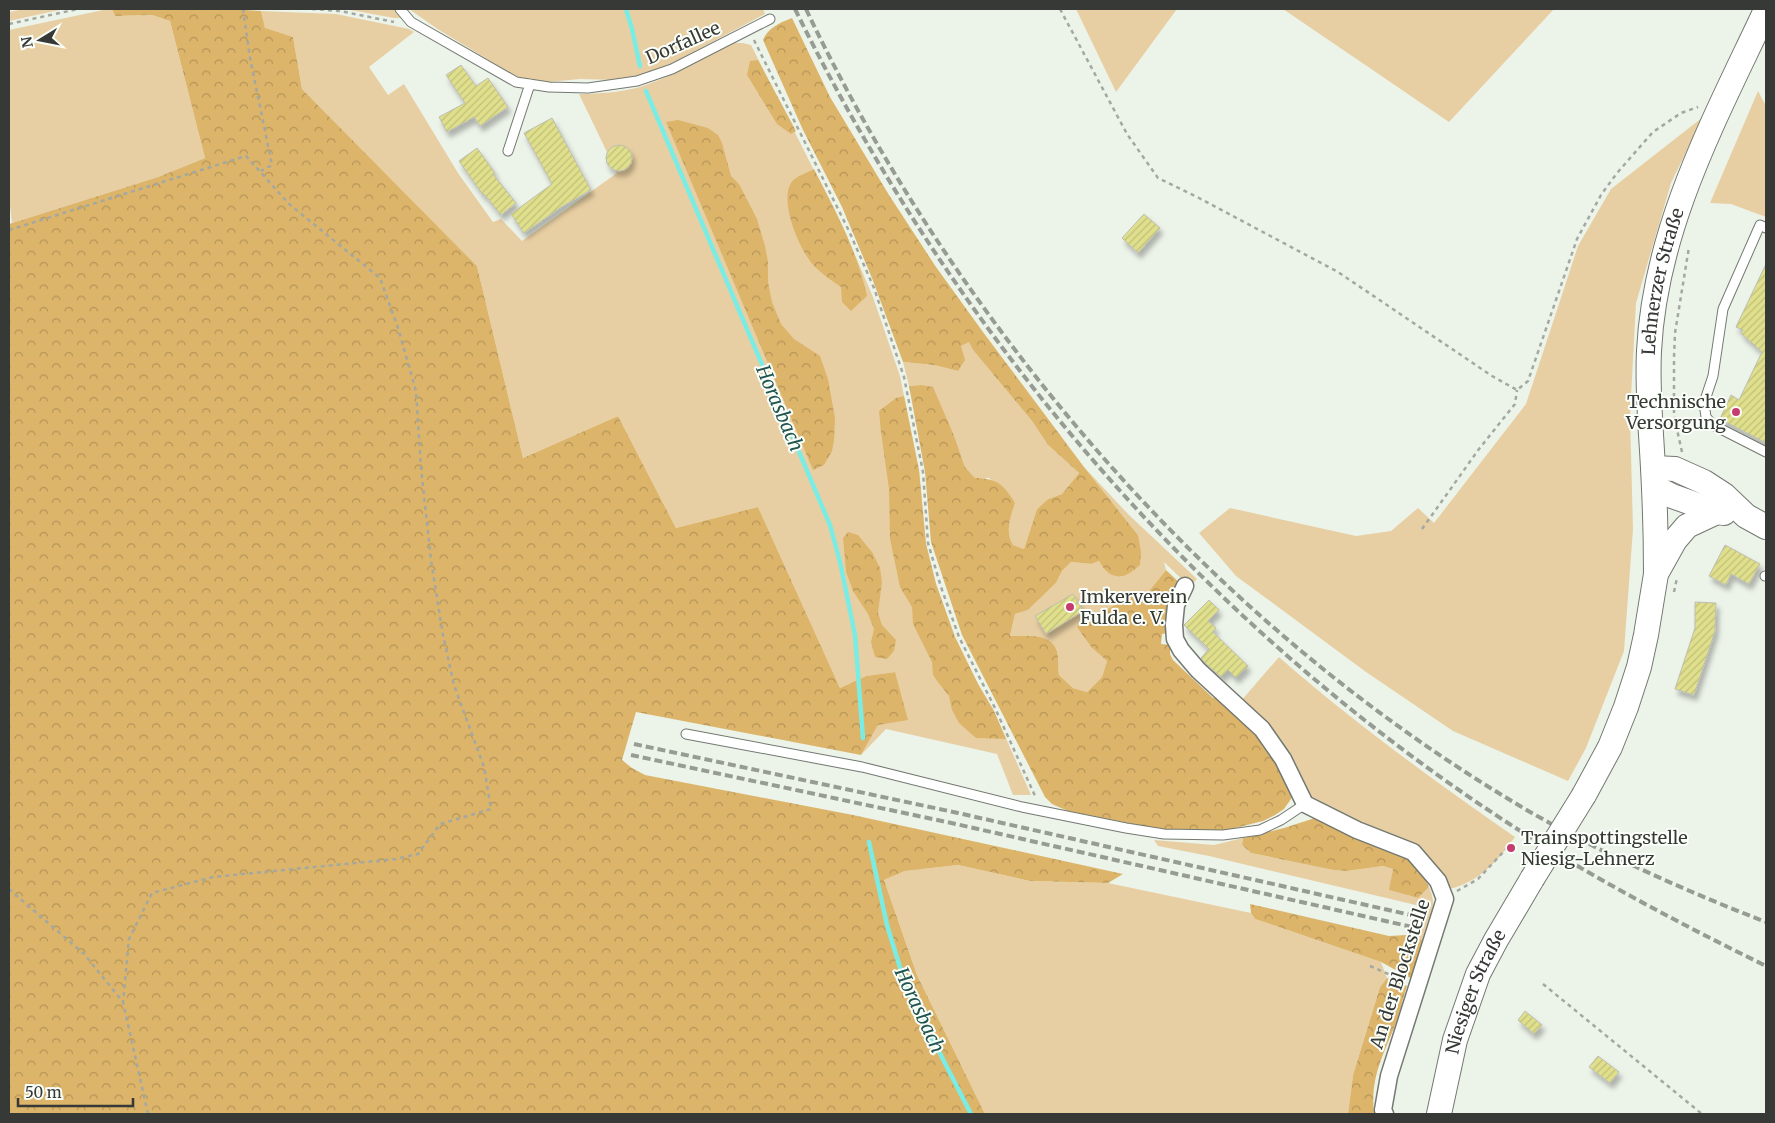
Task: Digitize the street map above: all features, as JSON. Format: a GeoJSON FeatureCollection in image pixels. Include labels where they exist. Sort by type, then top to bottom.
{"type":"FeatureCollection","features":[{"type":"Feature","properties":{"kind":"main road","name":"Lehnerzer Straße"},"geometry":{"type":"LineString","coordinates":[[1656,574],[1657,529],[1648,384],[1649,350],[1654,308],[1672,226],[1685,187],[1766,10]]}},
{"type":"Feature","properties":{"kind":"main road"},"geometry":{"type":"LineString","coordinates":[[1746,516],[1717,512],[1672,496],[1654,477],[1675,469],[1704,482],[1724,495],[1746,516],[1766,526]]}},
{"type":"Feature","properties":{"kind":"main road"},"geometry":{"type":"LineString","coordinates":[[1656,574],[1675,540],[1687,526],[1717,512]]}},
{"type":"Feature","properties":{"kind":"main road","name":"Niesiger Straße"},"geometry":{"type":"LineString","coordinates":[[1438,1114],[1455,1040],[1472,990],[1496,940],[1584,795],[1610,747],[1639,668],[1656,574]]}},
{"type":"Feature","properties":{"kind":"street"},"geometry":{"type":"LineString","coordinates":[[1185,586],[1176,605],[1174,625],[1175,639],[1181,650],[1198,670],[1262,730],[1283,759],[1305,804]]}},
{"type":"Feature","properties":{"kind":"street","name":"An der Blockstelle"},"geometry":{"type":"LineString","coordinates":[[1305,804],[1357,830],[1413,852],[1438,881],[1445,899],[1388,1076],[1383,1110],[1385,1114]]}},
{"type":"Feature","properties":{"kind":"lane"},"geometry":{"type":"LineString","coordinates":[[400,9],[411,22]]}},
{"type":"Feature","properties":{"kind":"lane","name":"Dorfallee"},"geometry":{"type":"LineString","coordinates":[[411,22],[516,82],[549,87],[588,88],[637,81],[672,69],[770,19]]}},
{"type":"Feature","properties":{"kind":"lane"},"geometry":{"type":"LineString","coordinates":[[508,150],[530,84]]}},
{"type":"Feature","properties":{"kind":"lane"},"geometry":{"type":"LineString","coordinates":[[1766,228],[1760,225],[1723,309],[1713,376],[1704,403],[1706,417],[1713,426],[1766,452]]}},
{"type":"Feature","properties":{"kind":"lane"},"geometry":{"type":"LineString","coordinates":[[686,734],[862,767],[1022,807],[1164,834],[1223,835],[1260,830],[1281,820],[1305,804]]}},
{"type":"Feature","properties":{"kind":"path"},"geometry":{"type":"LineString","coordinates":[[9,24],[78,9]]}},
{"type":"Feature","properties":{"kind":"path"},"geometry":{"type":"LineString","coordinates":[[243,9],[250,58],[272,165],[261,172]]}},
{"type":"Feature","properties":{"kind":"path"},"geometry":{"type":"LineString","coordinates":[[312,9],[340,10],[396,22],[411,22]]}},
{"type":"Feature","properties":{"kind":"path"},"geometry":{"type":"LineString","coordinates":[[1060,9],[1127,134],[1158,178],[1338,272],[1492,376],[1517,390]]}},
{"type":"Feature","properties":{"kind":"path"},"geometry":{"type":"LineString","coordinates":[[749,30],[849,231],[874,288],[904,377],[923,472],[928,543],[941,587],[959,637],[995,708],[1042,810]]}},
{"type":"Feature","properties":{"kind":"path"},"geometry":{"type":"LineString","coordinates":[[1422,529],[1479,449],[1515,404],[1517,390],[1528,381],[1577,239],[1601,195],[1617,173],[1653,132],[1666,122],[1681,112],[1694,108],[1706,107],[1719,110]]}},
{"type":"Feature","properties":{"kind":"path"},"geometry":{"type":"LineString","coordinates":[[9,230],[246,156],[289,204],[380,278],[398,328],[416,391],[421,468],[431,560],[443,635],[454,685],[484,767],[491,809],[440,824],[418,854],[396,859],[213,878],[152,893],[129,939],[123,1002],[148,1114]]}},
{"type":"Feature","properties":{"kind":"path"},"geometry":{"type":"LineString","coordinates":[[1683,457],[1674,416],[1674,333],[1689,246]]}},
{"type":"Feature","properties":{"kind":"path"},"geometry":{"type":"LineString","coordinates":[[1445,899],[1478,879],[1507,848]]}},
{"type":"Feature","properties":{"kind":"path"},"geometry":{"type":"LineString","coordinates":[[9,890],[84,954],[123,1002]]}},
{"type":"Feature","properties":{"kind":"path"},"geometry":{"type":"LineString","coordinates":[[1370,966],[1417,988]]}},
{"type":"Feature","properties":{"kind":"path"},"geometry":{"type":"LineString","coordinates":[[1543,984],[1702,1114]]}},
{"type":"Feature","properties":{"kind":"shaded area"},"geometry":{"type":"Polygon","coordinates":[[[25,9],[64,9],[9,21],[9,12],[25,9]]]}},
{"type":"Feature","properties":{"kind":"shaded area"},"geometry":{"type":"Polygon","coordinates":[[[112,9],[115,16],[152,15],[170,21],[205,158],[158,177],[12,223],[9,198],[9,30],[112,9]]]}},
{"type":"Feature","properties":{"kind":"shaded area"},"geometry":{"type":"Polygon","coordinates":[[[345,9],[394,9],[401,18],[394,18],[345,9]]]}},
{"type":"Feature","properties":{"kind":"shaded area"},"geometry":{"type":"Polygon","coordinates":[[[409,9],[763,9],[765,14],[648,74],[617,80],[580,79],[548,82],[517,77],[439,30],[409,9]]]}},
{"type":"Feature","properties":{"kind":"shaded area"},"geometry":{"type":"Polygon","coordinates":[[[1076,9],[1177,9],[1116,92],[1076,9]]]}},
{"type":"Feature","properties":{"kind":"shaded area"},"geometry":{"type":"Polygon","coordinates":[[[1283,9],[1554,9],[1449,122],[1283,9]]]}},
{"type":"Feature","properties":{"kind":"shaded area"},"geometry":{"type":"Polygon","coordinates":[[[261,11],[336,14],[409,29],[414,32],[369,67],[388,95],[404,84],[458,173],[493,222],[501,219],[522,241],[617,173],[579,94],[594,94],[640,87],[676,73],[732,43],[751,45],[846,234],[873,297],[900,376],[919,470],[926,544],[936,584],[955,637],[978,684],[994,711],[1031,795],[1013,795],[997,754],[886,729],[861,755],[878,725],[895,672],[866,676],[840,688],[758,507],[676,528],[618,416],[523,458],[477,266],[302,89],[293,37],[265,29],[261,11]]]}},
{"type":"Feature","properties":{"kind":"shaded area"},"geometry":{"type":"Polygon","coordinates":[[[1758,91],[1766,106],[1766,217],[1731,204],[1710,203],[1758,91]]]}},
{"type":"Feature","properties":{"kind":"shaded area"},"geometry":{"type":"Polygon","coordinates":[[[1703,117],[1671,183],[1636,303],[1630,416],[1633,529],[1624,651],[1586,748],[1568,781],[1453,731],[1366,672],[1236,576],[1199,533],[1230,508],[1356,536],[1391,531],[1418,508],[1434,523],[1526,404],[1578,246],[1611,189],[1703,117]]]}},
{"type":"Feature","properties":{"kind":"shaded area"},"geometry":{"type":"Polygon","coordinates":[[[969,341],[973,350],[1032,421],[1048,445],[1079,473],[1062,494],[1048,499],[1037,509],[1024,549],[1013,545],[1009,534],[1010,519],[1015,503],[989,478],[975,478],[965,467],[955,438],[944,415],[921,385],[909,386],[903,362],[934,365],[958,371],[961,346],[969,341]]]}},
{"type":"Feature","properties":{"kind":"shaded area"},"geometry":{"type":"Polygon","coordinates":[[[1084,467],[1128,514],[1197,579],[1190,587],[1164,562],[1166,570],[1141,601],[1134,594],[1092,648],[1107,661],[1102,677],[1087,692],[1073,688],[1059,675],[1057,651],[1049,641],[1037,636],[1010,636],[1015,614],[1028,610],[1056,583],[1062,571],[1071,562],[1090,564],[1099,561],[1110,572],[1126,575],[1138,535],[1084,467]]]}},
{"type":"Feature","properties":{"kind":"shaded area"},"geometry":{"type":"Polygon","coordinates":[[[1279,657],[1394,750],[1515,837],[1495,862],[1469,882],[1449,889],[1309,797],[1291,754],[1274,734],[1240,702],[1279,657]]]}},
{"type":"Feature","properties":{"kind":"shaded area"},"geometry":{"type":"Polygon","coordinates":[[[1243,838],[1242,845],[1251,853],[1333,870],[1347,871],[1383,866],[1393,869],[1390,890],[1418,898],[1429,887],[1432,894],[1433,908],[1432,920],[1426,941],[1406,935],[1422,927],[1423,914],[1416,905],[1209,856],[1158,846],[1154,840],[1214,845],[1243,838]]]}},
{"type":"Feature","properties":{"kind":"shaded area"},"geometry":{"type":"Polygon","coordinates":[[[958,865],[1030,881],[1108,883],[1251,913],[1255,919],[1381,962],[1387,978],[1380,987],[1353,1075],[1348,1114],[985,1114],[917,975],[884,880],[905,871],[958,865]]]}},
{"type":"Feature","properties":{"kind":"green space"},"geometry":{"type":"Polygon","coordinates":[[[112,9],[233,9],[261,11],[265,28],[293,37],[302,89],[477,266],[523,458],[618,416],[676,528],[758,507],[840,688],[866,676],[895,672],[908,720],[878,725],[861,755],[636,712],[622,760],[645,775],[853,815],[1123,874],[1108,883],[1030,881],[958,865],[905,871],[884,880],[917,975],[985,1114],[9,1114],[9,224],[158,177],[205,158],[170,21],[152,15],[115,16],[112,9]]]}},
{"type":"Feature","properties":{"kind":"green space"},"geometry":{"type":"Polygon","coordinates":[[[792,18],[830,97],[889,195],[936,267],[1084,467],[1138,535],[1141,552],[1140,565],[1126,575],[1117,576],[1110,574],[1099,561],[1091,564],[1071,562],[1062,571],[1056,583],[1028,610],[1015,614],[1010,636],[1037,636],[1049,641],[1057,651],[1059,675],[1073,688],[1087,692],[1102,677],[1107,661],[1092,648],[1077,627],[1134,594],[1141,601],[1166,570],[1182,585],[1169,633],[1162,634],[1161,644],[1170,645],[1170,654],[1173,660],[1213,698],[1218,693],[1260,735],[1293,787],[1291,799],[1284,809],[1275,815],[1263,821],[1223,831],[1158,829],[1068,811],[1052,804],[1045,797],[962,635],[931,542],[925,472],[909,386],[933,387],[965,467],[975,478],[989,479],[999,484],[1015,503],[1009,529],[1013,545],[1024,549],[1037,509],[1048,499],[1062,494],[1079,473],[1048,445],[1032,421],[973,350],[969,342],[961,346],[965,360],[958,371],[934,365],[903,362],[872,278],[842,207],[803,130],[763,40],[774,26],[792,18]]]}},
{"type":"Feature","properties":{"kind":"green space"},"geometry":{"type":"Polygon","coordinates":[[[758,60],[796,131],[791,134],[777,124],[747,75],[750,61],[758,60]]]}},
{"type":"Feature","properties":{"kind":"green space"},"geometry":{"type":"Polygon","coordinates":[[[678,120],[708,128],[718,135],[731,176],[739,184],[757,219],[768,262],[768,282],[772,302],[781,324],[794,339],[820,356],[828,379],[835,418],[834,440],[832,451],[824,465],[813,470],[666,122],[678,120]]]}},
{"type":"Feature","properties":{"kind":"green space"},"geometry":{"type":"Polygon","coordinates":[[[814,169],[845,231],[863,279],[867,296],[851,311],[842,302],[841,287],[820,272],[808,259],[797,238],[789,214],[788,191],[791,183],[814,169]]]}},
{"type":"Feature","properties":{"kind":"green space"},"geometry":{"type":"Polygon","coordinates":[[[904,396],[919,470],[926,544],[936,584],[955,637],[978,684],[994,711],[1006,739],[976,738],[959,723],[952,710],[949,696],[933,675],[932,662],[913,624],[912,607],[900,587],[890,539],[889,489],[879,411],[896,398],[904,396]]]}},
{"type":"Feature","properties":{"kind":"green space"},"geometry":{"type":"Polygon","coordinates":[[[848,532],[858,535],[872,552],[880,568],[882,582],[878,613],[882,625],[896,640],[894,651],[887,659],[875,657],[871,642],[874,629],[868,614],[853,591],[846,572],[843,538],[848,532]]]}},
{"type":"Feature","properties":{"kind":"green space"},"geometry":{"type":"Polygon","coordinates":[[[1315,818],[1406,855],[1422,873],[1429,887],[1418,898],[1389,890],[1393,869],[1383,866],[1347,871],[1333,870],[1251,853],[1242,845],[1243,838],[1315,818]]]}},
{"type":"Feature","properties":{"kind":"green space"},"geometry":{"type":"Polygon","coordinates":[[[1250,904],[1389,936],[1406,935],[1426,941],[1414,980],[1381,962],[1255,919],[1251,913],[1250,904]]]}},
{"type":"Feature","properties":{"kind":"green space"},"geometry":{"type":"Polygon","coordinates":[[[1387,978],[1407,986],[1397,1020],[1376,1076],[1373,1100],[1374,1114],[1348,1114],[1353,1075],[1380,987],[1387,978]]]}},
{"type":"Feature","properties":{"kind":"building"},"geometry":{"type":"Polygon","coordinates":[[[461,65],[476,86],[488,78],[508,107],[480,126],[474,117],[447,132],[439,117],[465,103],[446,75],[461,65]]]}},
{"type":"Feature","properties":{"kind":"building"},"geometry":{"type":"Polygon","coordinates":[[[552,118],[591,190],[563,206],[524,233],[511,214],[552,184],[524,133],[552,118]]]}},
{"type":"Feature","properties":{"kind":"building"},"geometry":{"type":"Polygon","coordinates":[[[619,145],[629,148],[632,158],[629,168],[619,171],[609,168],[606,158],[609,148],[619,145]]]}},
{"type":"Feature","properties":{"kind":"building"},"geometry":{"type":"Polygon","coordinates":[[[477,148],[495,173],[493,174],[516,203],[501,215],[483,195],[459,161],[477,148]]]}},
{"type":"Feature","properties":{"kind":"building"},"geometry":{"type":"Polygon","coordinates":[[[1144,214],[1160,228],[1138,253],[1122,238],[1144,214]]]}},
{"type":"Feature","properties":{"kind":"building"},"geometry":{"type":"Polygon","coordinates":[[[1766,264],[1766,443],[1720,419],[1731,395],[1739,400],[1762,352],[1741,333],[1743,330],[1736,327],[1766,264]]]}},
{"type":"Feature","properties":{"kind":"building"},"geometry":{"type":"Polygon","coordinates":[[[1725,545],[1760,564],[1749,584],[1731,574],[1726,585],[1709,576],[1725,545]]]}},
{"type":"Feature","properties":{"kind":"building"},"geometry":{"type":"Polygon","coordinates":[[[1073,594],[1083,611],[1046,634],[1035,616],[1073,594]]]}},
{"type":"Feature","properties":{"kind":"building"},"geometry":{"type":"Polygon","coordinates":[[[1209,600],[1219,610],[1208,621],[1216,628],[1213,632],[1248,666],[1236,678],[1228,670],[1221,677],[1205,663],[1201,658],[1209,649],[1184,625],[1209,600]]]}},
{"type":"Feature","properties":{"kind":"building"},"geometry":{"type":"Polygon","coordinates":[[[1695,602],[1716,603],[1715,631],[1694,695],[1675,689],[1695,628],[1695,602]]]}},
{"type":"Feature","properties":{"kind":"building"},"geometry":{"type":"Polygon","coordinates":[[[1525,1011],[1542,1025],[1534,1034],[1518,1020],[1525,1011]]]}},
{"type":"Feature","properties":{"kind":"building"},"geometry":{"type":"Polygon","coordinates":[[[1598,1056],[1619,1072],[1610,1083],[1589,1067],[1598,1056]]]}},
{"type":"Feature","properties":{"kind":"waterway","name":"Horasbach"},"geometry":{"type":"LineString","coordinates":[[626,9],[640,66]]}},
{"type":"Feature","properties":{"kind":"waterway","name":"Horasbach"},"geometry":{"type":"LineString","coordinates":[[646,91],[830,525],[840,562],[855,635],[863,738]]}},
{"type":"Feature","properties":{"kind":"waterway","name":"Horasbach"},"geometry":{"type":"LineString","coordinates":[[869,842],[887,925],[906,987],[971,1114]]}},
{"type":"Feature","properties":{"kind":"railway"},"geometry":{"type":"LineString","coordinates":[[795,9],[861,133],[935,253],[1017,367],[1106,475],[1203,577],[1306,672],[1416,759],[1561,856],[1648,906],[1766,966]]}},
{"type":"Feature","properties":{"kind":"railway"},"geometry":{"type":"LineString","coordinates":[[806,9],[841,79],[879,148],[920,215],[964,280],[1021,358],[1082,433],[1146,505],[1214,573],[1284,637],[1359,697],[1438,754],[1520,806],[1579,839],[1640,869],[1766,922]]}},
{"type":"Feature","properties":{"kind":"railway"},"geometry":{"type":"LineString","coordinates":[[634,744],[958,813],[1415,916]]}},
{"type":"Feature","properties":{"kind":"railway"},"geometry":{"type":"LineString","coordinates":[[631,755],[956,824],[1412,927]]}},
{"type":"Feature","properties":{"kind":"place","name":"Technische Versorgung"},"geometry":{"type":"Point","coordinates":[1736,412]}},
{"type":"Feature","properties":{"kind":"place","name":"Imkerverein Fulda e. V."},"geometry":{"type":"Point","coordinates":[1070,607]}},
{"type":"Feature","properties":{"kind":"place","name":"Trainspottingstelle Niesig-Lehnerz"},"geometry":{"type":"Point","coordinates":[1511,848]}}]}
